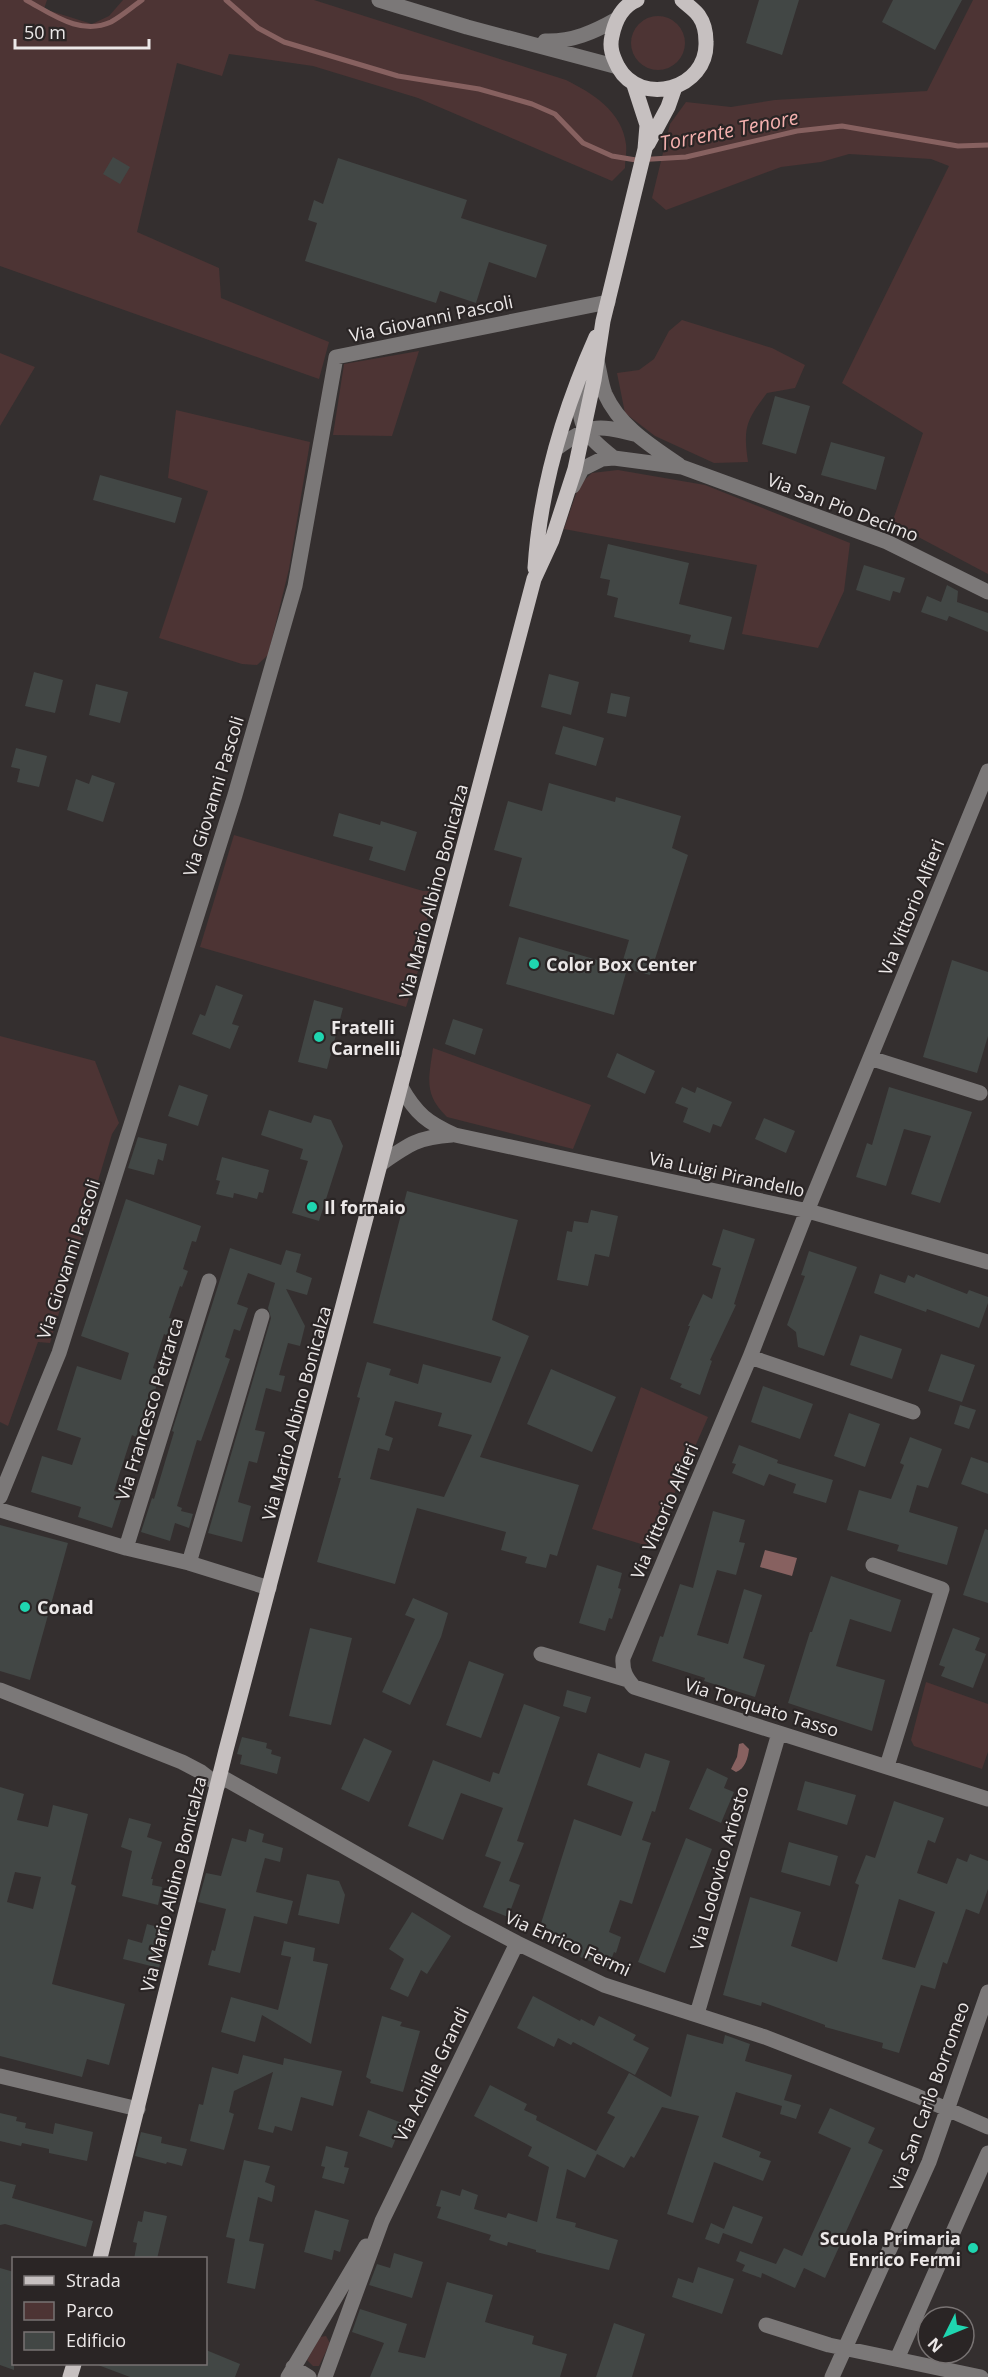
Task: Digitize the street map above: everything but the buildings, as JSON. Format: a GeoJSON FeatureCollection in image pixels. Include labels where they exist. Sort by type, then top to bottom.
{"type":"FeatureCollection","features":[{"type":"Feature","properties":{"kind":"main road"},"geometry":{"type":"LineString","coordinates":[[637,0],[617,19],[610,47],[618,67],[634,85],[654,90],[675,87],[690,79],[702,65],[707,49],[706,32],[700,16],[701,0]]}},
{"type":"Feature","properties":{"kind":"main road"},"geometry":{"type":"LineString","coordinates":[[682,0],[700,16]]}},
{"type":"Feature","properties":{"kind":"main road","name":"Via Mario Albino Bonicalza"},"geometry":{"type":"LineString","coordinates":[[101,2257],[220,1776],[534,579],[552,540],[575,469],[603,321],[645,149],[647,125],[634,85]]}},
{"type":"Feature","properties":{"kind":"main road","name":"Via Mario Albino Bonicalza"},"geometry":{"type":"LineString","coordinates":[[645,149],[668,107],[675,87]]}},
{"type":"Feature","properties":{"kind":"main road","name":"Via Mario Albino Bonicalza"},"geometry":{"type":"LineString","coordinates":[[534,579],[537,530],[557,448],[572,392],[603,321]]}},
{"type":"Feature","properties":{"kind":"street"},"geometry":{"type":"LineString","coordinates":[[379,0],[467,27],[618,67]]}},
{"type":"Feature","properties":{"kind":"street"},"geometry":{"type":"LineString","coordinates":[[521,41],[563,42],[596,30],[617,19]]}},
{"type":"Feature","properties":{"kind":"street","name":"Via Giovanni Pascoli"},"geometry":{"type":"LineString","coordinates":[[0,1497],[59,1353],[236,795],[295,586],[336,357],[608,302]]}},
{"type":"Feature","properties":{"kind":"street","name":"Via San Pio Decimo"},"geometry":{"type":"LineString","coordinates":[[597,361],[604,393],[621,420],[635,434],[682,467]]}},
{"type":"Feature","properties":{"kind":"street"},"geometry":{"type":"LineString","coordinates":[[580,373],[579,413],[584,430],[614,458]]}},
{"type":"Feature","properties":{"kind":"street","name":"Via San Pio Decimo"},"geometry":{"type":"LineString","coordinates":[[584,430],[607,427],[635,434]]}},
{"type":"Feature","properties":{"kind":"street"},"geometry":{"type":"LineString","coordinates":[[557,448],[584,430]]}},
{"type":"Feature","properties":{"kind":"street","name":"Via San Pio Decimo"},"geometry":{"type":"LineString","coordinates":[[565,499],[582,469],[593,462],[614,458],[682,467],[887,542],[988,592]]}},
{"type":"Feature","properties":{"kind":"street","name":"Via Vittorio Alfieri"},"geometry":{"type":"LineString","coordinates":[[628,1680],[622,1668],[623,1658],[750,1357],[988,771]]}},
{"type":"Feature","properties":{"kind":"street"},"geometry":{"type":"LineString","coordinates":[[870,1059],[980,1093]]}},
{"type":"Feature","properties":{"kind":"street","name":"Via Luigi Pirandello"},"geometry":{"type":"LineString","coordinates":[[401,1087],[420,1116],[455,1135]]}},
{"type":"Feature","properties":{"kind":"street","name":"Via Luigi Pirandello"},"geometry":{"type":"LineString","coordinates":[[382,1163],[414,1142],[431,1136],[455,1135],[808,1211],[988,1262]]}},
{"type":"Feature","properties":{"kind":"street","name":"Via Francesco Petrarca"},"geometry":{"type":"LineString","coordinates":[[126,1548],[210,1281]]}},
{"type":"Feature","properties":{"kind":"street"},"geometry":{"type":"LineString","coordinates":[[189,1563],[261,1316]]}},
{"type":"Feature","properties":{"kind":"street"},"geometry":{"type":"LineString","coordinates":[[750,1357],[914,1412]]}},
{"type":"Feature","properties":{"kind":"street"},"geometry":{"type":"LineString","coordinates":[[0,1510],[269,1588]]}},
{"type":"Feature","properties":{"kind":"street"},"geometry":{"type":"LineString","coordinates":[[873,1565],[942,1589],[887,1766]]}},
{"type":"Feature","properties":{"kind":"street","name":"Via Torquato Tasso"},"geometry":{"type":"LineString","coordinates":[[541,1654],[628,1680],[634,1687],[988,1799]]}},
{"type":"Feature","properties":{"kind":"street","name":"Via Enrico Fermi"},"geometry":{"type":"LineString","coordinates":[[0,1690],[182,1762],[201,1772],[220,1776],[516,1943],[604,1984],[765,2037],[917,2096],[988,2127]]}},
{"type":"Feature","properties":{"kind":"street","name":"Via Lodovico Ariosto"},"geometry":{"type":"LineString","coordinates":[[697,2014],[780,1733]]}},
{"type":"Feature","properties":{"kind":"street","name":"Via Achille Grandi"},"geometry":{"type":"LineString","coordinates":[[309,2377],[291,2372],[382,2221],[516,1943]]}},
{"type":"Feature","properties":{"kind":"street","name":"Via San Carlo Borromeo"},"geometry":{"type":"LineString","coordinates":[[832,2377],[929,2162],[988,1992]]}},
{"type":"Feature","properties":{"kind":"street"},"geometry":{"type":"LineString","coordinates":[[0,2076],[138,2109]]}},
{"type":"Feature","properties":{"kind":"street"},"geometry":{"type":"LineString","coordinates":[[897,2359],[988,2153]]}},
{"type":"Feature","properties":{"kind":"street","name":"Via Achille Grandi"},"geometry":{"type":"LineString","coordinates":[[325,2377],[382,2221]]}},
{"type":"Feature","properties":{"kind":"street"},"geometry":{"type":"LineString","coordinates":[[766,2325],[829,2345],[981,2377]]}},
{"type":"Feature","properties":{"kind":"green space"},"geometry":{"type":"Polygon","coordinates":[[[0,0],[47,0],[44,9],[92,24],[109,16],[123,0],[314,0],[576,85],[604,104],[619,122],[626,144],[625,168],[612,181],[418,98],[313,66],[229,54],[222,76],[177,63],[137,232],[219,268],[221,298],[329,342],[319,379],[0,266],[0,0]]]}},
{"type":"Feature","properties":{"kind":"green space"},"geometry":{"type":"Polygon","coordinates":[[[973,0],[988,0],[988,574],[892,523],[923,433],[842,383],[949,166],[931,159],[849,154],[821,162],[781,167],[666,210],[652,198],[670,124],[686,102],[731,107],[775,100],[927,91],[973,0]]]}},
{"type":"Feature","properties":{"kind":"green space"},"geometry":{"type":"Polygon","coordinates":[[[658,16],[668,18],[677,24],[683,33],[685,43],[683,53],[677,62],[668,68],[658,70],[648,68],[639,62],[633,53],[631,43],[633,33],[639,24],[648,18],[658,16]]]}},
{"type":"Feature","properties":{"kind":"green space"},"geometry":{"type":"Polygon","coordinates":[[[682,320],[772,348],[805,365],[795,388],[767,393],[754,411],[746,432],[748,462],[714,463],[655,436],[625,413],[617,373],[639,370],[654,359],[669,331],[682,320]]]}},
{"type":"Feature","properties":{"kind":"green space"},"geometry":{"type":"Polygon","coordinates":[[[419,351],[392,436],[333,435],[344,364],[419,351]]]}},
{"type":"Feature","properties":{"kind":"green space"},"geometry":{"type":"Polygon","coordinates":[[[0,353],[35,367],[0,426],[0,353]]]}},
{"type":"Feature","properties":{"kind":"green space"},"geometry":{"type":"Polygon","coordinates":[[[176,410],[310,442],[289,569],[268,655],[257,665],[242,664],[159,638],[208,491],[168,478],[176,410]]]}},
{"type":"Feature","properties":{"kind":"green space"},"geometry":{"type":"Polygon","coordinates":[[[618,470],[705,485],[850,543],[844,591],[818,648],[742,634],[757,565],[564,529],[579,485],[592,473],[618,470]]]}},
{"type":"Feature","properties":{"kind":"green space"},"geometry":{"type":"Polygon","coordinates":[[[234,835],[423,891],[432,891],[419,968],[406,1007],[200,947],[234,835]]]}},
{"type":"Feature","properties":{"kind":"green space"},"geometry":{"type":"Polygon","coordinates":[[[0,1036],[95,1061],[119,1123],[112,1134],[50,1343],[38,1342],[8,1426],[0,1422],[0,1036]]]}},
{"type":"Feature","properties":{"kind":"green space"},"geometry":{"type":"Polygon","coordinates":[[[433,1048],[591,1105],[573,1149],[447,1117],[439,1109],[431,1093],[429,1077],[433,1048]]]}},
{"type":"Feature","properties":{"kind":"green space"},"geometry":{"type":"Polygon","coordinates":[[[641,1387],[708,1417],[651,1547],[592,1529],[641,1387]]]}},
{"type":"Feature","properties":{"kind":"green space"},"geometry":{"type":"Polygon","coordinates":[[[926,1682],[988,1704],[988,1752],[982,1769],[914,1746],[911,1740],[926,1682]]]}},
{"type":"Feature","properties":{"kind":"green space"},"geometry":{"type":"Polygon","coordinates":[[[326,2336],[330,2343],[319,2366],[313,2366],[307,2360],[320,2337],[326,2336]]]}},
{"type":"Feature","properties":{"kind":"shaded area"},"geometry":{"type":"Polygon","coordinates":[[[765,1550],[797,1558],[792,1576],[760,1567],[765,1550]]]}},
{"type":"Feature","properties":{"kind":"shaded area"},"geometry":{"type":"Polygon","coordinates":[[[743,1743],[749,1749],[748,1756],[744,1766],[736,1772],[731,1769],[737,1757],[739,1744],[743,1743]]]}},
{"type":"Feature","properties":{"kind":"waterway","name":"Torrente Tenore"},"geometry":{"type":"LineString","coordinates":[[26,0],[67,22],[88,26],[100,26],[111,22],[142,0]]}},
{"type":"Feature","properties":{"kind":"waterway","name":"Torrente Tenore"},"geometry":{"type":"LineString","coordinates":[[226,0],[258,28],[284,42],[398,76],[479,89],[532,104],[555,114],[583,143],[612,156],[636,160],[686,157],[797,131],[842,126],[958,146],[988,145]]}},
{"type":"Feature","properties":{"kind":"place","name":"Color Box Center"},"geometry":{"type":"Point","coordinates":[534,964]}},
{"type":"Feature","properties":{"kind":"place","name":"Fratelli Carnelli"},"geometry":{"type":"Point","coordinates":[319,1037]}},
{"type":"Feature","properties":{"kind":"place","name":"Il fornaio"},"geometry":{"type":"Point","coordinates":[312,1207]}},
{"type":"Feature","properties":{"kind":"place","name":"Conad"},"geometry":{"type":"Point","coordinates":[25,1607]}},
{"type":"Feature","properties":{"kind":"place","name":"Scuola Primaria Enrico Fermi"},"geometry":{"type":"Point","coordinates":[973,2248]}}]}
